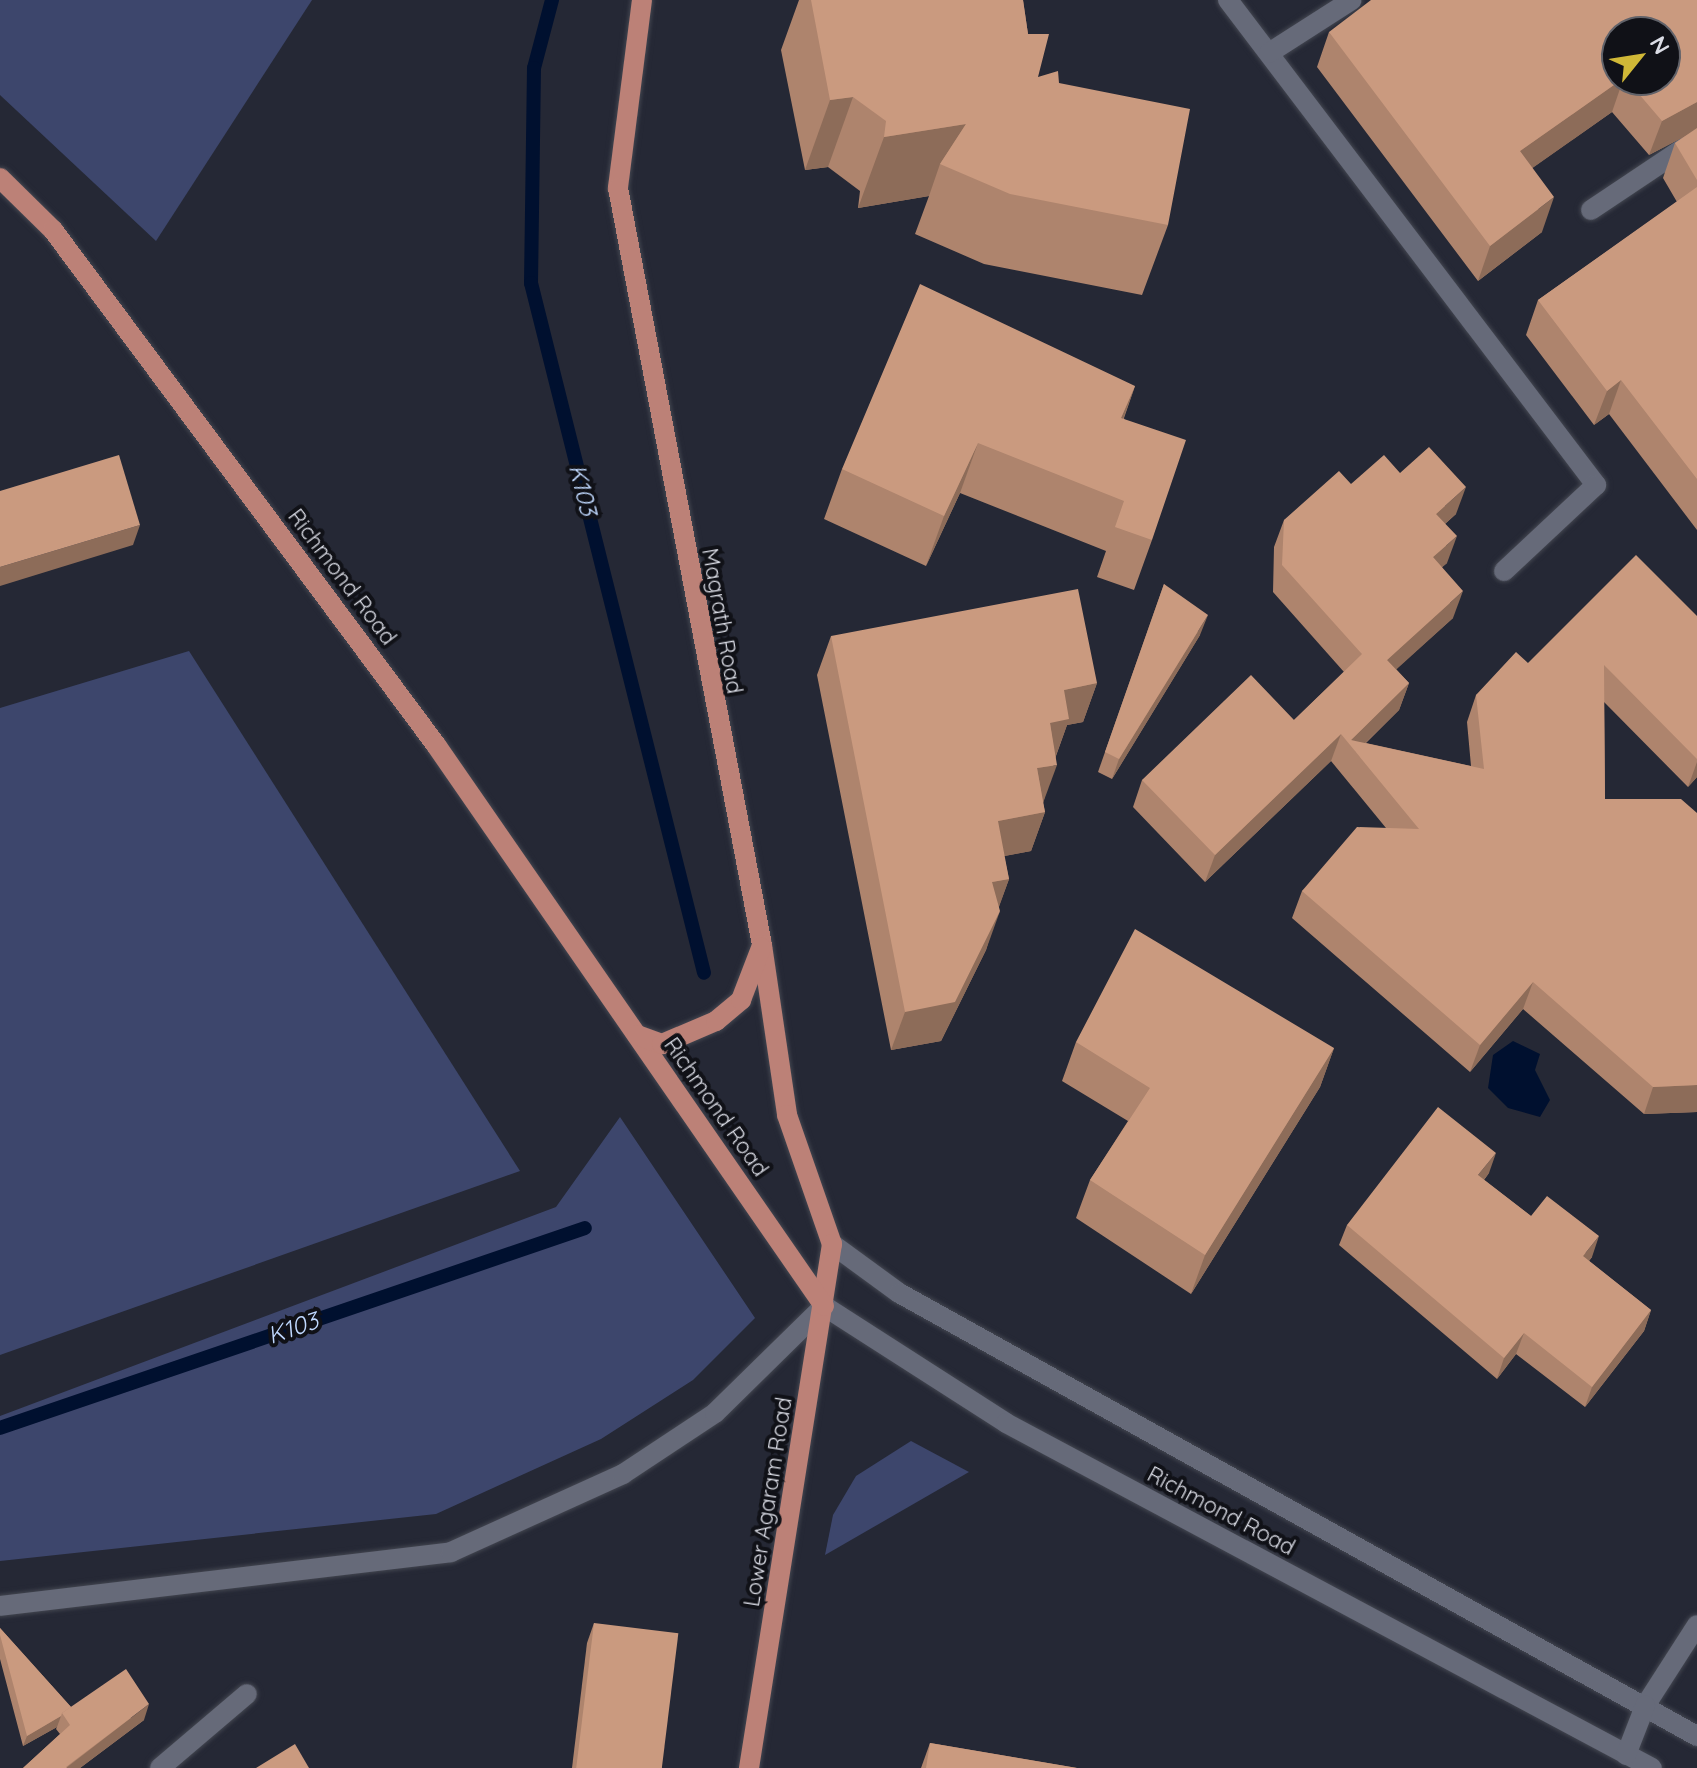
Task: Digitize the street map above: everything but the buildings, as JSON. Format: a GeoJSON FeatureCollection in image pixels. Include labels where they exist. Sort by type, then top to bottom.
{"type":"FeatureCollection","features":[{"type":"Feature","properties":{"kind":"main road","name":"Magrath Road"},"geometry":{"type":"LineString","coordinates":[[642,0],[618,188],[762,945],[787,1115],[832,1244]]}},
{"type":"Feature","properties":{"kind":"main road","name":"Richmond Road"},"geometry":{"type":"LineString","coordinates":[[0,178],[53,230],[390,682],[824,1306]]}},
{"type":"Feature","properties":{"kind":"main road"},"geometry":{"type":"LineString","coordinates":[[637,1035],[662,1044],[716,1021],[741,1000],[762,945]]}},
{"type":"Feature","properties":{"kind":"main road","name":"Lower Agaram Road"},"geometry":{"type":"LineString","coordinates":[[749,1768],[832,1244]]}},
{"type":"Feature","properties":{"kind":"street"},"geometry":{"type":"LineString","coordinates":[[1228,0],[1596,485],[1504,571]]}},
{"type":"Feature","properties":{"kind":"street"},"geometry":{"type":"LineString","coordinates":[[1269,53],[1352,0]]}},
{"type":"Feature","properties":{"kind":"street"},"geometry":{"type":"LineString","coordinates":[[1591,210],[1697,139]]}},
{"type":"Feature","properties":{"kind":"street","name":"Richmond Road"},"geometry":{"type":"LineString","coordinates":[[832,1244],[911,1300],[1697,1736]]}},
{"type":"Feature","properties":{"kind":"street"},"geometry":{"type":"LineString","coordinates":[[0,1606],[451,1552],[623,1474],[715,1413],[824,1306]]}},
{"type":"Feature","properties":{"kind":"street","name":"Richmond Road"},"geometry":{"type":"LineString","coordinates":[[824,1306],[1006,1423],[1652,1768]]}},
{"type":"Feature","properties":{"kind":"street"},"geometry":{"type":"LineString","coordinates":[[1626,1755],[1645,1706],[1697,1625]]}},
{"type":"Feature","properties":{"kind":"street"},"geometry":{"type":"LineString","coordinates":[[160,1768],[247,1694]]}},
{"type":"Feature","properties":{"kind":"shaded area"},"geometry":{"type":"Polygon","coordinates":[[[0,0],[312,0],[156,241],[0,95],[0,0]]]}},
{"type":"Feature","properties":{"kind":"shaded area"},"geometry":{"type":"Polygon","coordinates":[[[189,651],[520,1171],[0,1355],[0,708],[189,651]]]}},
{"type":"Feature","properties":{"kind":"shaded area"},"geometry":{"type":"Polygon","coordinates":[[[1513,1041],[1540,1054],[1535,1070],[1550,1100],[1540,1117],[1508,1108],[1488,1088],[1493,1055],[1513,1041]]]}},
{"type":"Feature","properties":{"kind":"shaded area"},"geometry":{"type":"Polygon","coordinates":[[[620,1117],[755,1318],[693,1380],[601,1439],[436,1514],[0,1561],[0,1416],[556,1207],[620,1117]]]}},
{"type":"Feature","properties":{"kind":"shaded area"},"geometry":{"type":"Polygon","coordinates":[[[911,1441],[969,1472],[825,1555],[833,1515],[856,1476],[911,1441]]]}},
{"type":"Feature","properties":{"kind":"waterway","name":"K103"},"geometry":{"type":"LineString","coordinates":[[552,0],[534,68],[531,283],[704,973]]}},
{"type":"Feature","properties":{"kind":"waterway","name":"K103"},"geometry":{"type":"LineString","coordinates":[[0,1428],[585,1228]]}}]}
